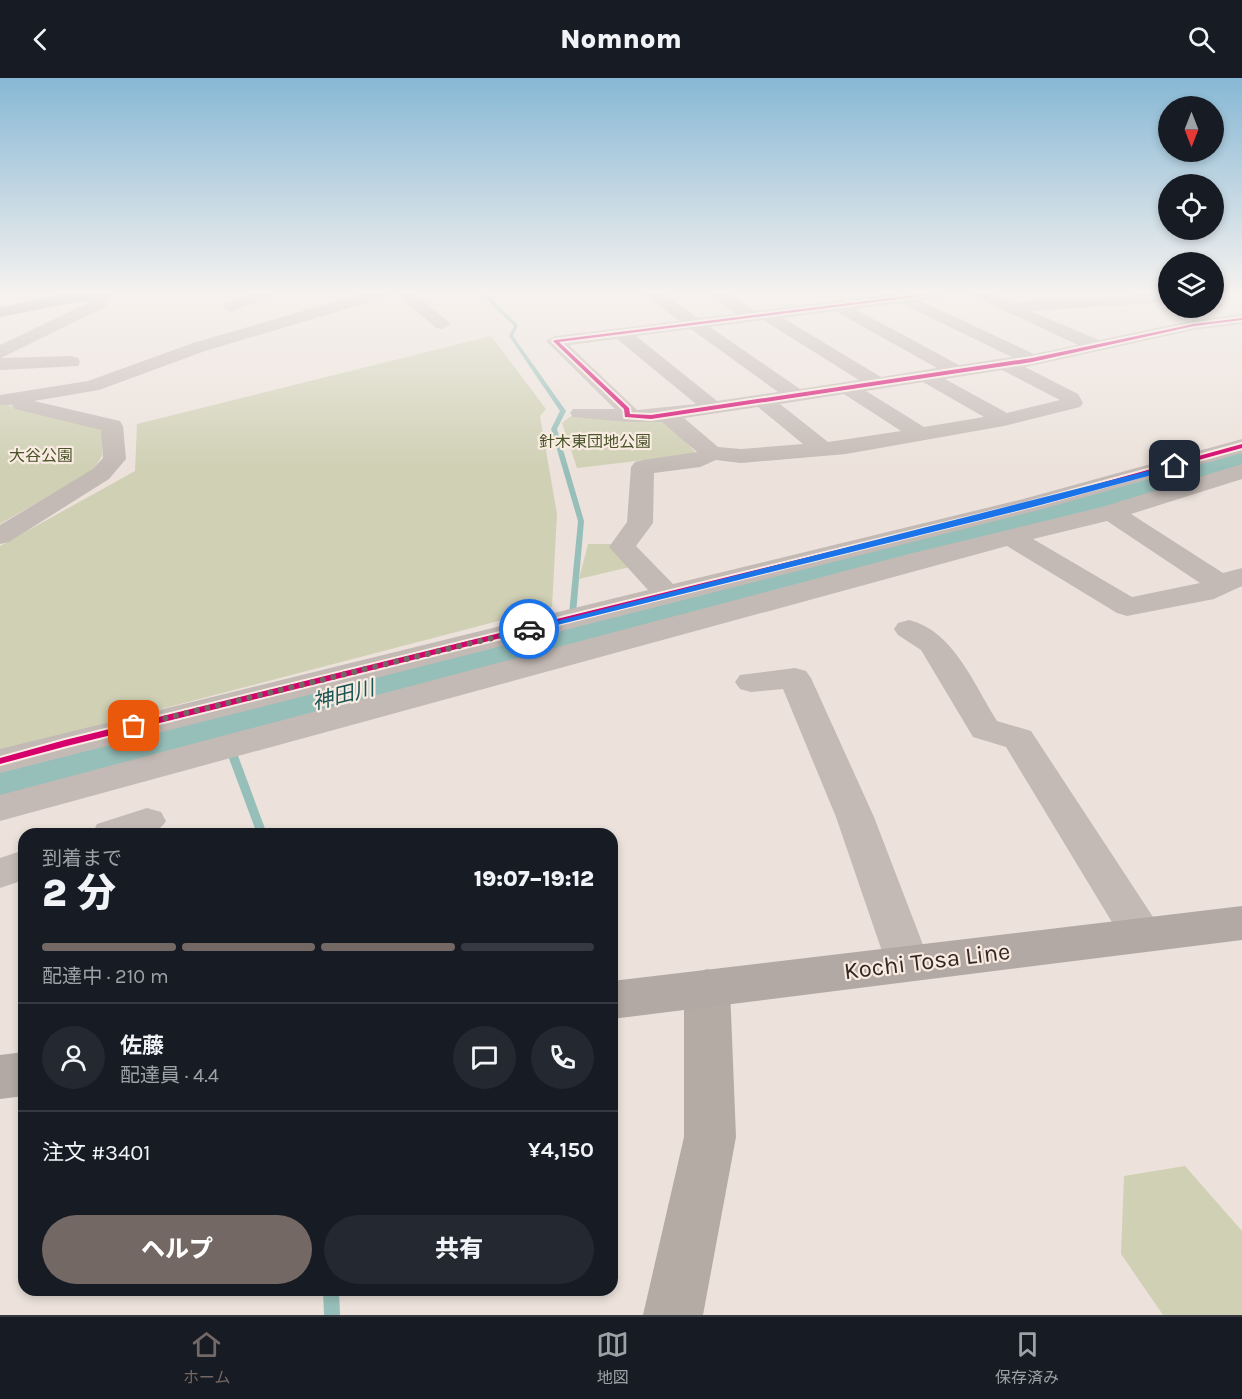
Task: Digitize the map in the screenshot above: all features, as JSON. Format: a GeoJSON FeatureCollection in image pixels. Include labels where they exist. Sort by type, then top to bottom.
{"type":"FeatureCollection","features":[{"type":"Feature","properties":{"kind":"main road","name":"Kochi Tosa Line"},"geometry":{"type":"LineString","coordinates":[[618,999],[1242,923]]}},
{"type":"Feature","properties":{"kind":"main road"},"geometry":{"type":"LineString","coordinates":[[0,1077],[18,1075]]}},
{"type":"Feature","properties":{"kind":"street"},"geometry":{"type":"LineString","coordinates":[[3,399],[92,386],[186,352]]}},
{"type":"Feature","properties":{"kind":"street"},"geometry":{"type":"LineString","coordinates":[[566,352],[627,410],[627,416]]}},
{"type":"Feature","properties":{"kind":"street"},"geometry":{"type":"LineString","coordinates":[[644,352],[713,408]]}},
{"type":"Feature","properties":{"kind":"street"},"geometry":{"type":"LineString","coordinates":[[732,352],[796,395]]}},
{"type":"Feature","properties":{"kind":"street"},"geometry":{"type":"LineString","coordinates":[[823,352],[879,383]]}},
{"type":"Feature","properties":{"kind":"street"},"geometry":{"type":"LineString","coordinates":[[918,352],[956,371]]}},
{"type":"Feature","properties":{"kind":"street"},"geometry":{"type":"LineString","coordinates":[[1013,352],[1032,360]]}},
{"type":"Feature","properties":{"kind":"street"},"geometry":{"type":"LineString","coordinates":[[580,413],[627,416],[668,415],[1075,352]]}},
{"type":"Feature","properties":{"kind":"street"},"geometry":{"type":"LineString","coordinates":[[0,364],[71,362]]}},
{"type":"Feature","properties":{"kind":"street"},"geometry":{"type":"LineString","coordinates":[[668,595],[622,547],[640,523],[643,467],[699,460],[712,453],[741,456],[823,449],[1004,420],[1073,403],[1071,398],[1005,364]]}},
{"type":"Feature","properties":{"kind":"street"},"geometry":{"type":"LineString","coordinates":[[926,376],[1004,420]]}},
{"type":"Feature","properties":{"kind":"street"},"geometry":{"type":"LineString","coordinates":[[848,387],[920,434]]}},
{"type":"Feature","properties":{"kind":"street"},"geometry":{"type":"LineString","coordinates":[[0,536],[101,474],[115,459],[112,426],[3,399]]}},
{"type":"Feature","properties":{"kind":"street"},"geometry":{"type":"LineString","coordinates":[[762,400],[823,449]]}},
{"type":"Feature","properties":{"kind":"street"},"geometry":{"type":"LineString","coordinates":[[668,415],[712,453]]}},
{"type":"Feature","properties":{"kind":"street"},"geometry":{"type":"LineString","coordinates":[[0,761],[1030,505],[1242,446]]}},
{"type":"Feature","properties":{"kind":"street"},"geometry":{"type":"LineString","coordinates":[[0,808],[1111,512],[1242,471]]}},
{"type":"Feature","properties":{"kind":"street"},"geometry":{"type":"LineString","coordinates":[[1111,512],[1231,580]]}},
{"type":"Feature","properties":{"kind":"street"},"geometry":{"type":"LineString","coordinates":[[1011,537],[1127,608],[1204,593],[1231,580]]}},
{"type":"Feature","properties":{"kind":"street"},"geometry":{"type":"LineString","coordinates":[[909,629],[933,644],[985,729],[1019,739],[1142,935]]}},
{"type":"Feature","properties":{"kind":"street"},"geometry":{"type":"LineString","coordinates":[[751,682],[795,678],[855,817],[908,963]]}},
{"type":"Feature","properties":{"kind":"street"},"geometry":{"type":"LineString","coordinates":[[128,828],[147,821]]}},
{"type":"Feature","properties":{"kind":"street"},"geometry":{"type":"LineString","coordinates":[[0,873],[18,867]]}},
{"type":"Feature","properties":{"kind":"street"},"geometry":{"type":"LineString","coordinates":[[673,1315],[710,1137],[707,988]]}},
{"type":"Feature","properties":{"kind":"green space"},"geometry":{"type":"Polygon","coordinates":[[[428,352],[503,352],[546,409],[540,416],[557,514],[552,607],[0,751],[0,546],[135,471],[137,424],[428,352]]]}},
{"type":"Feature","properties":{"kind":"green space","name":"大谷公園"},"geometry":{"type":"Polygon","coordinates":[[[0,403],[102,430],[102,456],[93,470],[0,524],[0,403]]]}},
{"type":"Feature","properties":{"kind":"green space","name":"針木東団地公園"},"geometry":{"type":"Polygon","coordinates":[[[571,416],[648,421],[665,419],[697,454],[577,468],[562,423],[571,416]]]}},
{"type":"Feature","properties":{"kind":"green space"},"geometry":{"type":"Polygon","coordinates":[[[588,544],[613,544],[630,567],[579,579],[588,544]]]}},
{"type":"Feature","properties":{"kind":"green space"},"geometry":{"type":"Polygon","coordinates":[[[1185,1166],[1242,1231],[1242,1315],[1163,1315],[1121,1254],[1124,1176],[1185,1166]]]}},
{"type":"Feature","properties":{"kind":"waterway"},"geometry":{"type":"LineString","coordinates":[[522,352],[563,411],[554,429],[581,521],[571,635]]}},
{"type":"Feature","properties":{"kind":"waterway","name":"神田川"},"geometry":{"type":"LineString","coordinates":[[0,783],[1105,499],[1242,457]]}},
{"type":"Feature","properties":{"kind":"waterway"},"geometry":{"type":"LineString","coordinates":[[221,726],[226,738]]}},
{"type":"Feature","properties":{"kind":"waterway"},"geometry":{"type":"LineString","coordinates":[[232,753],[260,828]]}},
{"type":"Feature","properties":{"kind":"waterway"},"geometry":{"type":"LineString","coordinates":[[331,1296],[332,1315]]}},
{"type":"Feature","properties":{"kind":"cycle path"},"geometry":{"type":"LineString","coordinates":[[566,352],[627,409],[627,416],[651,417],[1032,360],[1070,352]]}},
{"type":"Feature","properties":{"kind":"cycle path"},"geometry":{"type":"LineString","coordinates":[[0,761],[1030,505],[1242,446]]}},
{"type":"Feature","properties":{"kind":"way so far"},"geometry":{"type":"LineString","coordinates":[[134,726],[529,629]]}},
{"type":"Feature","properties":{"kind":"route"},"geometry":{"type":"LineString","coordinates":[[529,629],[1030,505],[1175,466]]}}]}
